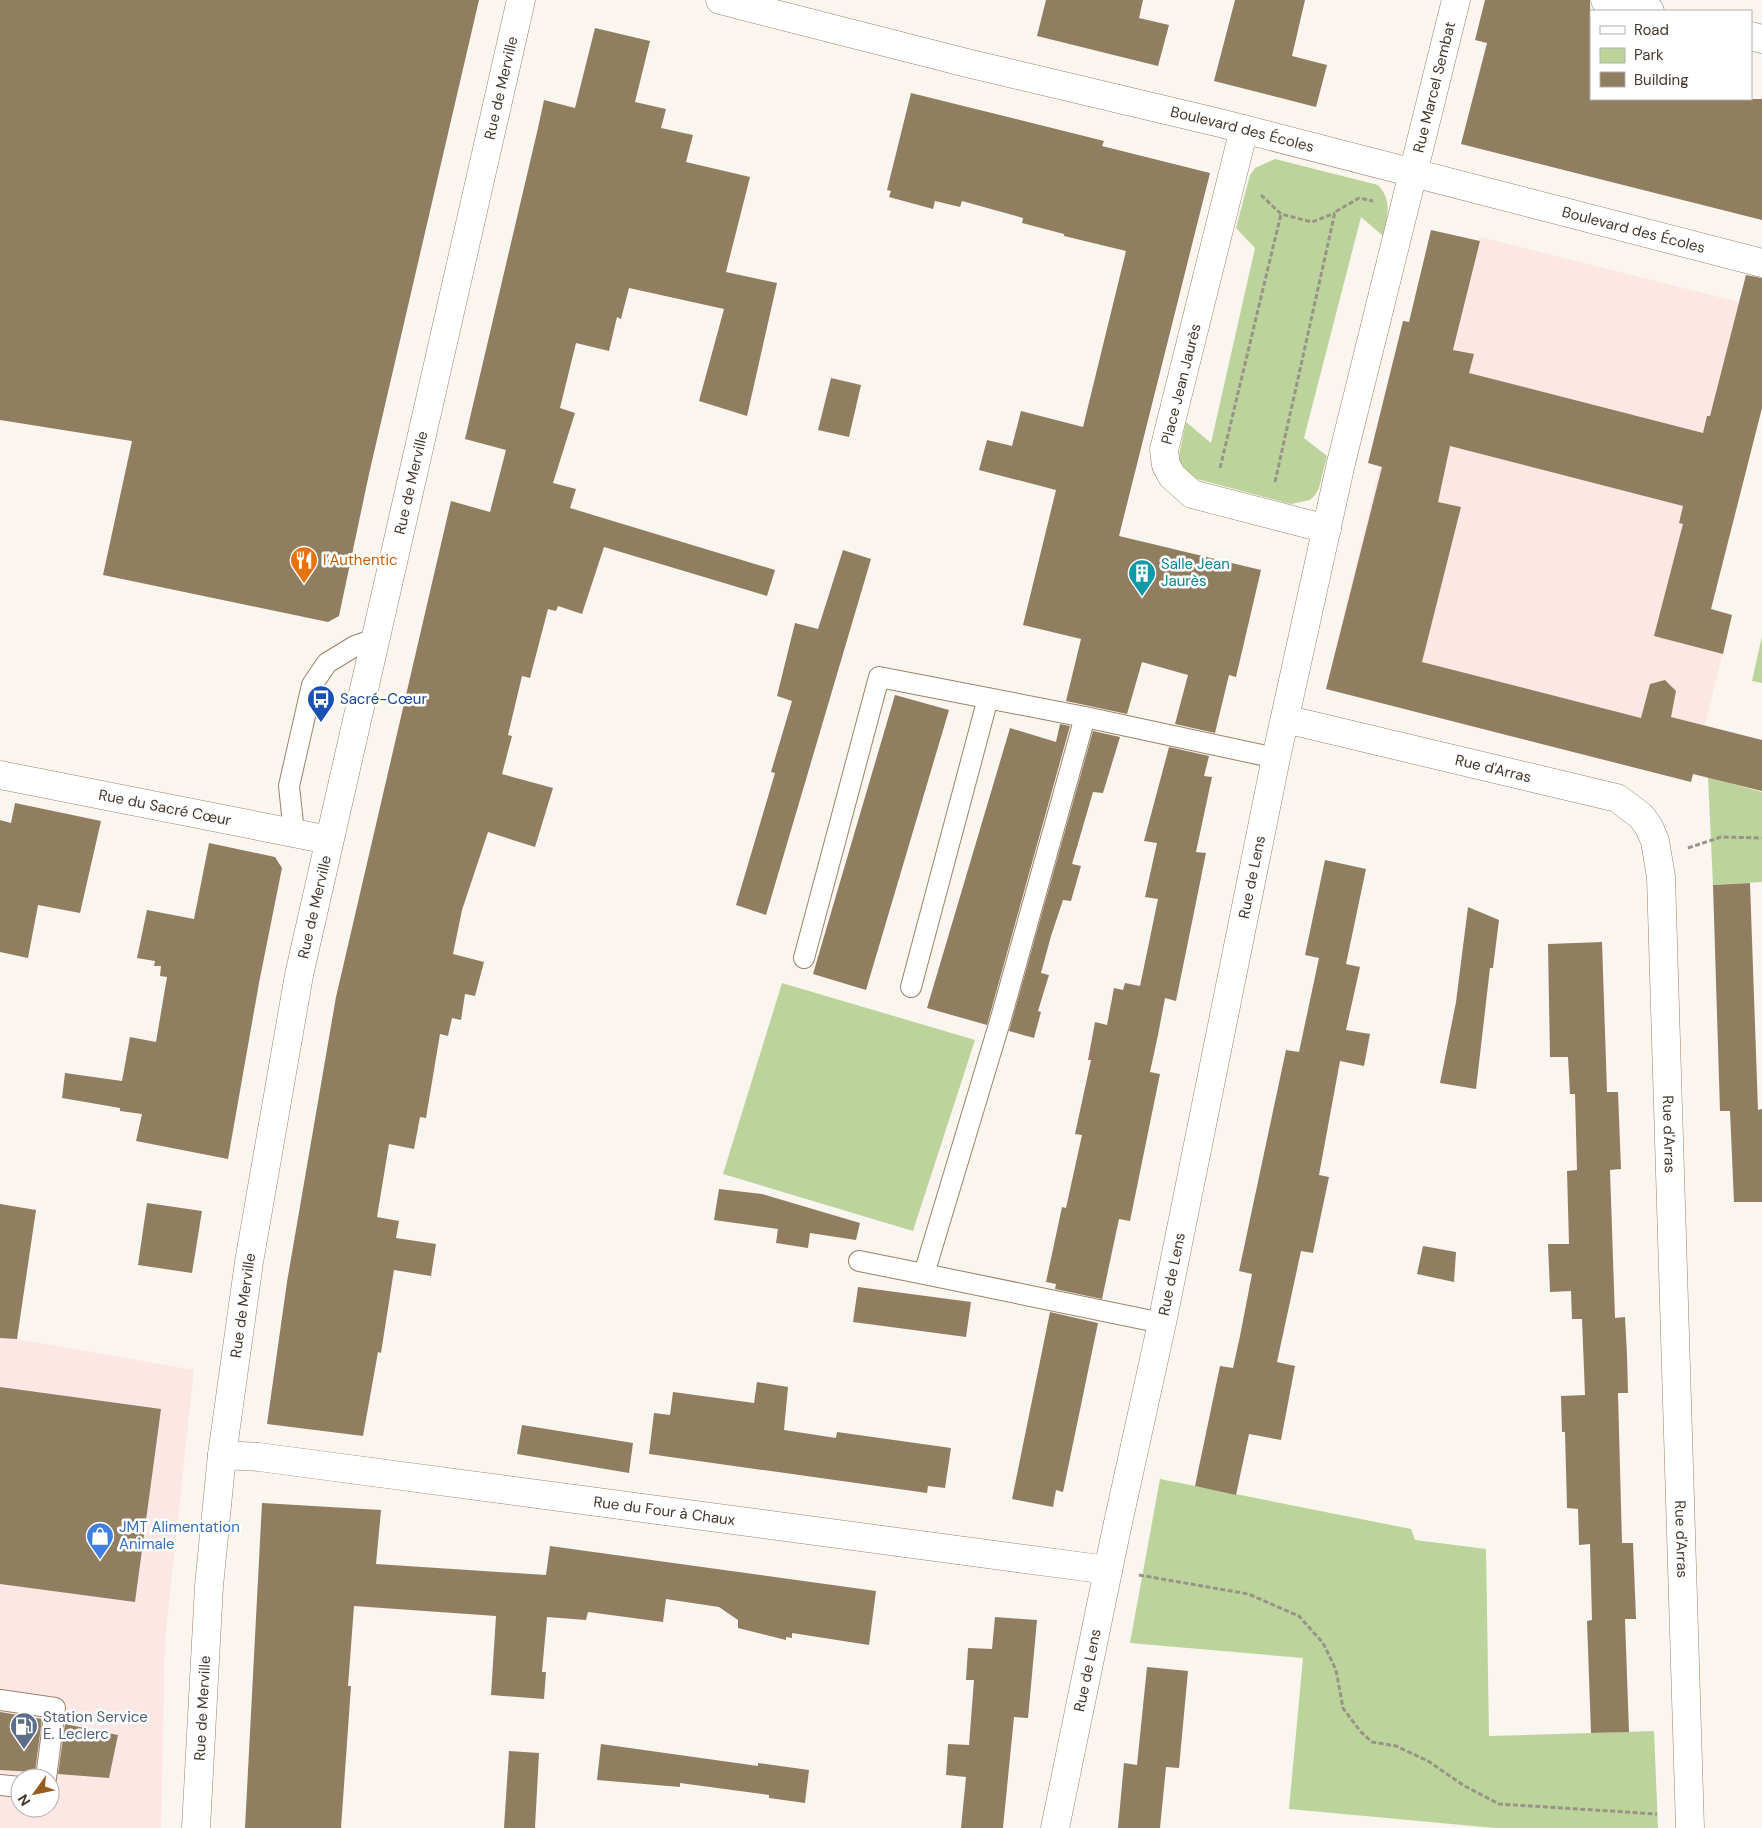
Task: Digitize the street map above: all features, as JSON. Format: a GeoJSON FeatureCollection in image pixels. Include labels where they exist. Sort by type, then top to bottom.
{"type":"FeatureCollection","features":[{"type":"Feature","properties":{"kind":"street","name":"Rue de Merville"},"geometry":{"type":"LineString","coordinates":[[196,1828],[208,1586],[222,1455],[258,1208],[306,940],[522,0]]}},
{"type":"Feature","properties":{"kind":"street","name":"Boulevard des Écoles"},"geometry":{"type":"LineString","coordinates":[[720,0],[977,66],[1244,129],[1762,263]]}},
{"type":"Feature","properties":{"kind":"street","name":"Rue Marcel Sembat"},"geometry":{"type":"LineString","coordinates":[[1412,173],[1456,0]]}},
{"type":"Feature","properties":{"kind":"street"},"geometry":{"type":"LineString","coordinates":[[1605,0],[1646,10]]}},
{"type":"Feature","properties":{"kind":"street","name":"Place Jean Jaurès"},"geometry":{"type":"LineString","coordinates":[[1244,129],[1164,450],[1166,465],[1181,486],[1192,494],[1212,501],[1327,529]]}},
{"type":"Feature","properties":{"kind":"street"},"geometry":{"type":"LineString","coordinates":[[1285,718],[1327,529],[1412,173]]}},
{"type":"Feature","properties":{"kind":"street","name":"Rue de Lens"},"geometry":{"type":"LineString","coordinates":[[1055,1828],[1108,1570],[1162,1323],[1285,718]]}},
{"type":"Feature","properties":{"kind":"street","name":"Rue d'Arras"},"geometry":{"type":"LineString","coordinates":[[1285,718],[1617,798],[1641,816],[1655,841],[1659,859],[1669,1078],[1690,1822]]}},
{"type":"Feature","properties":{"kind":"street","name":"Rue du Sacré Cœur"},"geometry":{"type":"LineString","coordinates":[[0,775],[329,840]]}},
{"type":"Feature","properties":{"kind":"street","name":"Rue du Four à Chaux"},"geometry":{"type":"LineString","coordinates":[[222,1455],[259,1457],[1108,1570]]}},
{"type":"Feature","properties":{"kind":"lane"},"geometry":{"type":"LineString","coordinates":[[294,833],[289,786],[312,685],[328,663],[355,646],[375,640]]}},
{"type":"Feature","properties":{"kind":"lane"},"geometry":{"type":"LineString","coordinates":[[804,958],[878,677],[1086,717],[1276,758]]}},
{"type":"Feature","properties":{"kind":"lane"},"geometry":{"type":"LineString","coordinates":[[911,988],[988,698]]}},
{"type":"Feature","properties":{"kind":"lane"},"geometry":{"type":"LineString","coordinates":[[924,1274],[1001,1018],[1086,717]]}},
{"type":"Feature","properties":{"kind":"lane"},"geometry":{"type":"LineString","coordinates":[[858,1261],[1162,1323]]}},
{"type":"Feature","properties":{"kind":"lane"},"geometry":{"type":"LineString","coordinates":[[0,1700],[55,1708],[47,1768]]}},
{"type":"Feature","properties":{"kind":"path"},"geometry":{"type":"LineString","coordinates":[[1234,170],[1281,214],[1312,222],[1335,212],[1359,198],[1404,207]]}},
{"type":"Feature","properties":{"kind":"path"},"geometry":{"type":"LineString","coordinates":[[1267,514],[1335,212]]}},
{"type":"Feature","properties":{"kind":"path"},"geometry":{"type":"LineString","coordinates":[[1212,501],[1281,214]]}},
{"type":"Feature","properties":{"kind":"path"},"geometry":{"type":"LineString","coordinates":[[1659,859],[1721,836],[1762,838]]}},
{"type":"Feature","properties":{"kind":"path"},"geometry":{"type":"LineString","coordinates":[[1108,1570],[1248,1594],[1299,1616],[1323,1643],[1336,1670],[1343,1708],[1360,1731],[1372,1742],[1396,1746],[1428,1761],[1463,1785],[1499,1804],[1690,1822]]}},
{"type":"Feature","properties":{"kind":"shaded area"},"geometry":{"type":"Polygon","coordinates":[[[1481,237],[1762,308],[1762,408],[1711,609],[1732,615],[1691,782],[1326,689],[1380,466],[1423,479],[1481,237]]]}},
{"type":"Feature","properties":{"kind":"shaded area"},"geometry":{"type":"Polygon","coordinates":[[[0,1336],[194,1370],[165,1640],[161,1828],[0,1828],[0,1336]]]}},
{"type":"Feature","properties":{"kind":"green space"},"geometry":{"type":"Polygon","coordinates":[[[1275,159],[1378,185],[1386,197],[1388,209],[1383,236],[1361,217],[1304,438],[1327,456],[1319,488],[1315,495],[1310,500],[1291,504],[1193,478],[1180,465],[1179,455],[1186,422],[1211,443],[1255,248],[1236,228],[1250,175],[1255,168],[1275,159]]]}},
{"type":"Feature","properties":{"kind":"green space"},"geometry":{"type":"Polygon","coordinates":[[[1762,636],[1762,683],[1752,681],[1762,636]]]}},
{"type":"Feature","properties":{"kind":"green space"},"geometry":{"type":"Polygon","coordinates":[[[1708,777],[1762,792],[1762,882],[1713,885],[1708,777]]]}},
{"type":"Feature","properties":{"kind":"green space"},"geometry":{"type":"Polygon","coordinates":[[[782,983],[975,1040],[913,1231],[723,1174],[782,983]]]}},
{"type":"Feature","properties":{"kind":"green space"},"geometry":{"type":"Polygon","coordinates":[[[1160,1479],[1411,1529],[1415,1540],[1486,1549],[1489,1736],[1654,1731],[1658,1828],[1495,1828],[1289,1809],[1303,1658],[1130,1643],[1160,1479]]]}},
{"type":"Feature","properties":{"kind":"building"},"geometry":{"type":"Polygon","coordinates":[[[0,0],[479,0],[369,474],[339,616],[328,622],[103,575],[132,441],[0,420],[0,0]]]}},
{"type":"Feature","properties":{"kind":"building"},"geometry":{"type":"Polygon","coordinates":[[[1046,0],[1143,0],[1139,18],[1169,25],[1158,66],[1037,36],[1046,0]]]}},
{"type":"Feature","properties":{"kind":"building"},"geometry":{"type":"Polygon","coordinates":[[[1235,0],[1305,0],[1292,56],[1327,65],[1316,107],[1214,81],[1235,0]]]}},
{"type":"Feature","properties":{"kind":"building"},"geometry":{"type":"Polygon","coordinates":[[[1485,0],[1590,0],[1590,100],[1762,99],[1762,220],[1461,144],[1487,43],[1475,40],[1485,0]]]}},
{"type":"Feature","properties":{"kind":"building"},"geometry":{"type":"Polygon","coordinates":[[[595,28],[650,41],[635,102],[666,109],[661,128],[693,135],[686,162],[750,177],[726,272],[777,283],[747,416],[699,401],[724,309],[629,288],[621,319],[617,317],[609,351],[576,343],[560,408],[575,413],[553,483],[576,489],[570,508],[775,570],[767,596],[604,547],[582,614],[558,606],[556,611],[548,609],[530,678],[522,676],[508,735],[512,736],[502,774],[553,788],[535,847],[488,832],[462,910],[453,954],[484,962],[475,996],[465,994],[461,1020],[452,1018],[448,1036],[440,1034],[426,1118],[420,1117],[414,1149],[389,1144],[377,1217],[399,1221],[396,1238],[436,1244],[431,1276],[394,1270],[381,1353],[378,1352],[363,1436],[267,1424],[287,1282],[336,997],[451,501],[490,512],[506,450],[465,439],[544,100],[575,108],[595,28]]]}},
{"type":"Feature","properties":{"kind":"building"},"geometry":{"type":"Polygon","coordinates":[[[911,93],[1104,141],[1102,146],[1210,173],[1119,536],[1261,570],[1236,677],[1229,675],[1215,733],[1175,724],[1188,675],[1142,662],[1127,714],[1066,701],[1081,639],[1023,625],[1056,490],[979,470],[987,440],[1012,446],[1021,411],[1083,427],[1126,251],[1064,236],[1064,234],[1022,223],[1023,218],[962,201],[960,207],[935,201],[933,209],[889,197],[891,191],[887,190],[911,93]]]}},
{"type":"Feature","properties":{"kind":"building"},"geometry":{"type":"Polygon","coordinates":[[[1431,230],[1480,241],[1453,350],[1474,354],[1469,373],[1703,433],[1707,416],[1710,416],[1746,275],[1762,278],[1762,408],[1711,609],[1732,615],[1723,654],[1654,636],[1683,524],[1679,523],[1683,506],[1450,446],[1438,502],[1461,507],[1422,662],[1641,718],[1650,684],[1665,680],[1676,691],[1671,717],[1762,740],[1762,791],[1693,774],[1691,782],[1326,689],[1382,467],[1368,463],[1403,321],[1409,322],[1431,230]]]}},
{"type":"Feature","properties":{"kind":"building"},"geometry":{"type":"Polygon","coordinates":[[[831,378],[861,385],[849,437],[818,430],[831,378]]]}},
{"type":"Feature","properties":{"kind":"building"},"geometry":{"type":"Polygon","coordinates":[[[843,550],[871,559],[766,915],[736,905],[775,773],[771,772],[792,701],[777,696],[795,623],[818,629],[843,550]]]}},
{"type":"Feature","properties":{"kind":"building"},"geometry":{"type":"Polygon","coordinates":[[[895,695],[949,710],[866,990],[813,974],[895,695]]]}},
{"type":"Feature","properties":{"kind":"building"},"geometry":{"type":"Polygon","coordinates":[[[1060,724],[1070,726],[987,1025],[927,1008],[1010,728],[1056,742],[1060,724]]]}},
{"type":"Feature","properties":{"kind":"building"},"geometry":{"type":"Polygon","coordinates":[[[1093,731],[1120,737],[1103,793],[1093,792],[1072,864],[1081,866],[1071,901],[1063,900],[1051,936],[1041,973],[1049,975],[1038,1011],[1041,1012],[1034,1038],[1009,1031],[1093,731]]]}},
{"type":"Feature","properties":{"kind":"building"},"geometry":{"type":"Polygon","coordinates":[[[1169,747],[1209,756],[1204,776],[1212,777],[1196,852],[1206,853],[1176,1001],[1165,998],[1150,1072],[1160,1074],[1130,1221],[1119,1219],[1102,1299],[1055,1289],[1056,1284],[1046,1282],[1062,1207],[1066,1208],[1082,1135],[1075,1134],[1091,1060],[1088,1060],[1095,1022],[1107,1025],[1114,988],[1123,990],[1125,983],[1140,986],[1158,899],[1145,897],[1157,843],[1144,841],[1169,747]]]}},
{"type":"Feature","properties":{"kind":"building"},"geometry":{"type":"Polygon","coordinates":[[[15,803],[101,821],[80,913],[38,905],[28,958],[0,952],[0,820],[11,823],[15,803]]]}},
{"type":"Feature","properties":{"kind":"building"},"geometry":{"type":"Polygon","coordinates":[[[209,843],[275,857],[282,868],[259,983],[228,1159],[136,1141],[142,1114],[120,1111],[120,1108],[62,1098],[65,1073],[122,1081],[130,1037],[156,1042],[167,977],[160,976],[161,966],[154,966],[155,961],[137,958],[147,910],[194,919],[209,843]]]}},
{"type":"Feature","properties":{"kind":"building"},"geometry":{"type":"Polygon","coordinates":[[[1325,860],[1366,869],[1346,964],[1360,967],[1346,1030],[1370,1034],[1364,1066],[1340,1061],[1319,1175],[1329,1177],[1313,1253],[1301,1251],[1277,1362],[1295,1366],[1281,1440],[1249,1434],[1236,1495],[1195,1486],[1220,1366],[1233,1368],[1240,1336],[1252,1274],[1239,1271],[1286,1050],[1299,1052],[1319,958],[1305,955],[1325,860]]]}},
{"type":"Feature","properties":{"kind":"building"},"geometry":{"type":"Polygon","coordinates":[[[1750,883],[1758,1110],[1762,1109],[1762,1202],[1734,1202],[1730,1111],[1720,1111],[1713,885],[1750,883]]]}},
{"type":"Feature","properties":{"kind":"building"},"geometry":{"type":"Polygon","coordinates":[[[1468,907],[1499,920],[1493,968],[1490,968],[1476,1089],[1440,1083],[1456,1002],[1468,907]]]}},
{"type":"Feature","properties":{"kind":"building"},"geometry":{"type":"Polygon","coordinates":[[[1602,942],[1607,1092],[1618,1092],[1621,1169],[1610,1170],[1615,1318],[1625,1317],[1627,1355],[1628,1393],[1618,1393],[1622,1543],[1633,1543],[1636,1619],[1625,1619],[1629,1732],[1591,1733],[1587,1621],[1592,1620],[1590,1544],[1579,1545],[1578,1509],[1567,1508],[1565,1432],[1562,1432],[1561,1396],[1585,1395],[1582,1319],[1572,1319],[1571,1291],[1550,1292],[1548,1244],[1569,1244],[1567,1171],[1577,1170],[1575,1094],[1570,1094],[1568,1057],[1550,1057],[1548,944],[1602,942]]]}},
{"type":"Feature","properties":{"kind":"building"},"geometry":{"type":"Polygon","coordinates":[[[719,1189],[762,1194],[860,1223],[856,1240],[810,1233],[808,1248],[776,1243],[778,1229],[714,1220],[719,1189]]]}},
{"type":"Feature","properties":{"kind":"building"},"geometry":{"type":"Polygon","coordinates":[[[147,1203],[202,1211],[192,1273],[138,1265],[147,1203]]]}},
{"type":"Feature","properties":{"kind":"building"},"geometry":{"type":"Polygon","coordinates":[[[0,1204],[36,1210],[17,1339],[0,1338],[0,1204]]]}},
{"type":"Feature","properties":{"kind":"building"},"geometry":{"type":"Polygon","coordinates":[[[1423,1246],[1456,1252],[1454,1282],[1417,1274],[1423,1246]]]}},
{"type":"Feature","properties":{"kind":"building"},"geometry":{"type":"Polygon","coordinates":[[[858,1287],[971,1302],[966,1337],[853,1322],[858,1287]]]}},
{"type":"Feature","properties":{"kind":"building"},"geometry":{"type":"Polygon","coordinates":[[[1050,1312],[1098,1323],[1063,1492],[1056,1490],[1053,1507],[1012,1499],[1050,1312]]]}},
{"type":"Feature","properties":{"kind":"building"},"geometry":{"type":"Polygon","coordinates":[[[757,1382],[788,1387],[784,1430],[836,1438],[837,1432],[951,1448],[945,1488],[928,1486],[927,1493],[649,1454],[654,1413],[670,1415],[673,1392],[754,1403],[757,1382]]]}},
{"type":"Feature","properties":{"kind":"building"},"geometry":{"type":"Polygon","coordinates":[[[0,1387],[161,1409],[135,1602],[0,1584],[0,1387]]]}},
{"type":"Feature","properties":{"kind":"building"},"geometry":{"type":"Polygon","coordinates":[[[522,1425],[633,1443],[629,1473],[517,1454],[522,1425]]]}},
{"type":"Feature","properties":{"kind":"building"},"geometry":{"type":"Polygon","coordinates":[[[262,1503],[381,1510],[376,1564],[546,1575],[550,1546],[876,1591],[869,1645],[792,1633],[792,1638],[786,1637],[786,1640],[738,1628],[738,1620],[719,1607],[666,1599],[663,1622],[588,1612],[586,1620],[547,1617],[542,1672],[546,1672],[544,1699],[491,1695],[496,1616],[354,1606],[348,1686],[351,1686],[341,1828],[245,1828],[262,1503]]]}},
{"type":"Feature","properties":{"kind":"building"},"geometry":{"type":"Polygon","coordinates":[[[995,1617],[1037,1620],[1028,1718],[1014,1717],[1003,1828],[961,1828],[966,1777],[946,1775],[948,1744],[969,1745],[974,1680],[966,1680],[968,1648],[992,1649],[995,1617]]]}},
{"type":"Feature","properties":{"kind":"building"},"geometry":{"type":"Polygon","coordinates":[[[1147,1667],[1188,1671],[1179,1768],[1166,1767],[1160,1828],[1118,1828],[1124,1763],[1137,1765],[1147,1667]]]}},
{"type":"Feature","properties":{"kind":"building"},"geometry":{"type":"Polygon","coordinates":[[[0,1712],[42,1719],[36,1768],[0,1770],[0,1712]]]}},
{"type":"Feature","properties":{"kind":"building"},"geometry":{"type":"Polygon","coordinates":[[[65,1724],[118,1735],[109,1778],[60,1774],[59,1768],[65,1724]]]}},
{"type":"Feature","properties":{"kind":"building"},"geometry":{"type":"Polygon","coordinates":[[[601,1744],[758,1766],[758,1763],[809,1770],[805,1803],[769,1798],[769,1795],[680,1783],[680,1787],[597,1780],[601,1744]]]}},
{"type":"Feature","properties":{"kind":"building"},"geometry":{"type":"Polygon","coordinates":[[[509,1751],[539,1753],[535,1828],[504,1828],[509,1751]]]}},
{"type":"Feature","properties":{"kind":"place","name":"l’Authentic"},"geometry":{"type":"Point","coordinates":[304,584]}},
{"type":"Feature","properties":{"kind":"place","name":"Salle Jean Jaurès"},"geometry":{"type":"Point","coordinates":[1142,597]}},
{"type":"Feature","properties":{"kind":"place","name":"Sacré-Cœur"},"geometry":{"type":"Point","coordinates":[321,723]}},
{"type":"Feature","properties":{"kind":"place","name":"JMT Alimentation Animale"},"geometry":{"type":"Point","coordinates":[100,1560]}},
{"type":"Feature","properties":{"kind":"place","name":"Station Service E. Leclerc"},"geometry":{"type":"Point","coordinates":[24,1750]}}]}
